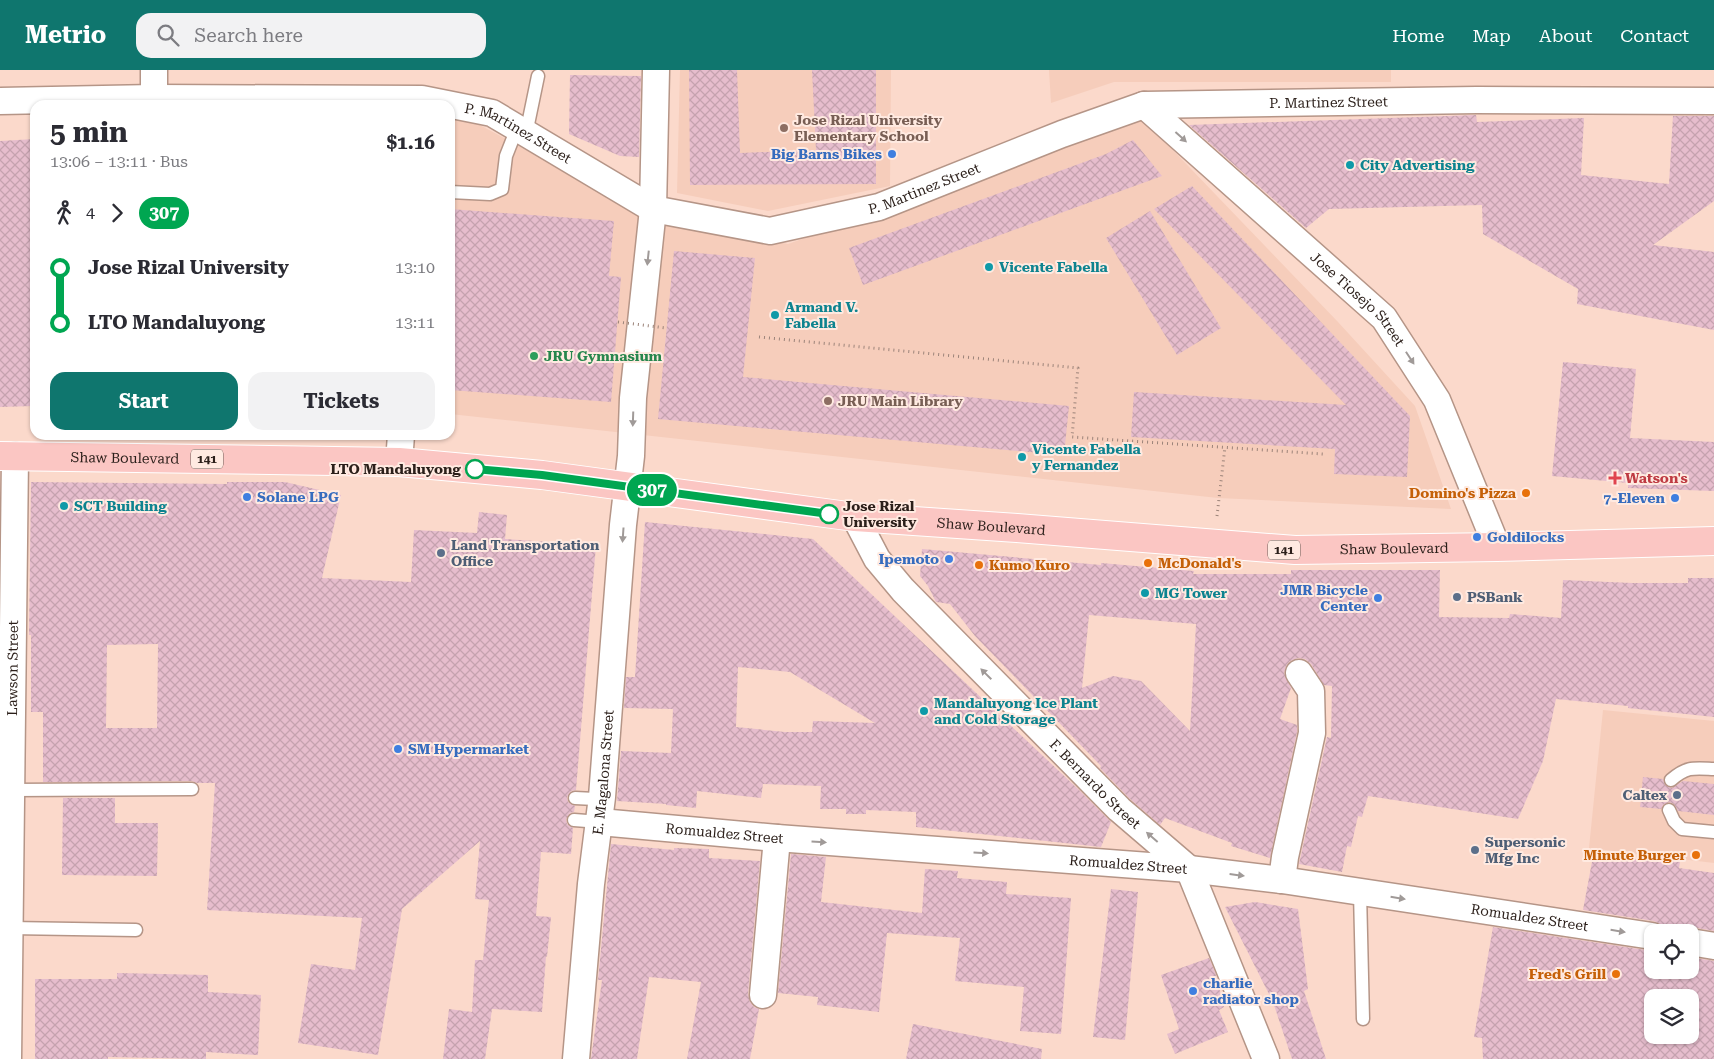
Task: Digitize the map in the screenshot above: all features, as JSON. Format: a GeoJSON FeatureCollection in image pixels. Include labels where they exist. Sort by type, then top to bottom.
{"type":"FeatureCollection","features":[{"type":"Feature","properties":{"kind":"main road","name":"Shaw Boulevard"},"geometry":{"type":"LineString","coordinates":[[7,456],[399,462],[542,475],[854,517],[1294,550],[1714,541]]}},
{"type":"Feature","properties":{"kind":"street"},"geometry":{"type":"LineString","coordinates":[[154,70],[156,100]]}},
{"type":"Feature","properties":{"kind":"street"},"geometry":{"type":"LineString","coordinates":[[628,487],[633,398],[653,209],[656,70]]}},
{"type":"Feature","properties":{"kind":"street","name":"P. Martinez Street"},"geometry":{"type":"LineString","coordinates":[[333,100],[427,100]]}},
{"type":"Feature","properties":{"kind":"street","name":"P. Martinez Street"},"geometry":{"type":"LineString","coordinates":[[455,106],[492,114],[653,209],[770,231],[879,207],[1062,134],[1144,105],[1477,100],[1714,101]]}},
{"type":"Feature","properties":{"kind":"street","name":"P. Martinez Street"},"geometry":{"type":"LineString","coordinates":[[0,101],[30,101]]}},
{"type":"Feature","properties":{"kind":"street","name":"Jose Tiosejo Street"},"geometry":{"type":"LineString","coordinates":[[1144,105],[1384,318],[1437,400],[1497,547]]}},
{"type":"Feature","properties":{"kind":"street"},"geometry":{"type":"LineString","coordinates":[[399,462],[401,440]]}},
{"type":"Feature","properties":{"kind":"street","name":"Lawson Street"},"geometry":{"type":"LineString","coordinates":[[7,456],[12,790],[8,1059]]}},
{"type":"Feature","properties":{"kind":"street","name":"E. Magalona Street"},"geometry":{"type":"LineString","coordinates":[[576,1059],[592,884],[600,822],[628,487]]}},
{"type":"Feature","properties":{"kind":"street","name":"F. Bernardo Street"},"geometry":{"type":"LineString","coordinates":[[854,517],[877,559],[903,590],[1119,809],[1189,869],[1266,1059]]}},
{"type":"Feature","properties":{"kind":"street"},"geometry":{"type":"LineString","coordinates":[[1282,880],[1285,857],[1312,734],[1311,691],[1299,674]]}},
{"type":"Feature","properties":{"kind":"street","name":"Romualdez Street"},"geometry":{"type":"LineString","coordinates":[[600,822],[777,838],[1189,869],[1282,880],[1644,935]]}},
{"type":"Feature","properties":{"kind":"street"},"geometry":{"type":"LineString","coordinates":[[763,995],[777,838]]}},
{"type":"Feature","properties":{"kind":"street"},"geometry":{"type":"LineString","coordinates":[[1699,944],[1714,946]]}},
{"type":"Feature","properties":{"kind":"lane"},"geometry":{"type":"LineString","coordinates":[[455,192],[490,194],[502,189],[506,156],[521,131],[538,76]]}},
{"type":"Feature","properties":{"kind":"lane"},"geometry":{"type":"LineString","coordinates":[[1671,780],[1681,771],[1693,768],[1714,769]]}},
{"type":"Feature","properties":{"kind":"lane"},"geometry":{"type":"LineString","coordinates":[[12,790],[192,789]]}},
{"type":"Feature","properties":{"kind":"lane"},"geometry":{"type":"LineString","coordinates":[[575,798],[596,799],[602,797]]}},
{"type":"Feature","properties":{"kind":"lane"},"geometry":{"type":"LineString","coordinates":[[1669,810],[1674,821],[1682,829],[1714,832]]}},
{"type":"Feature","properties":{"kind":"lane"},"geometry":{"type":"LineString","coordinates":[[574,820],[600,822]]}},
{"type":"Feature","properties":{"kind":"lane"},"geometry":{"type":"LineString","coordinates":[[1360,892],[1363,1019]]}},
{"type":"Feature","properties":{"kind":"lane"},"geometry":{"type":"LineString","coordinates":[[10,928],[136,930]]}},
{"type":"Feature","properties":{"kind":"path"},"geometry":{"type":"LineString","coordinates":[[618,322],[666,328]]}},
{"type":"Feature","properties":{"kind":"path"},"geometry":{"type":"LineString","coordinates":[[759,337],[1078,368],[1072,437],[1323,454]]}},
{"type":"Feature","properties":{"kind":"path"},"geometry":{"type":"LineString","coordinates":[[1215,544],[1218,498],[1225,447]]}},
{"type":"Feature","properties":{"kind":"shaded area","name":"Jose Rizal University Elementary School"},"geometry":{"type":"Polygon","coordinates":[[[680,70],[891,70],[890,186],[768,211],[677,193],[680,70]]]}},
{"type":"Feature","properties":{"kind":"shaded area"},"geometry":{"type":"Polygon","coordinates":[[[1049,70],[1391,70],[1391,82],[1114,82],[1051,103],[1049,70]]]}},
{"type":"Feature","properties":{"kind":"shaded area","name":"Jose Rizal University"},"geometry":{"type":"Polygon","coordinates":[[[1143,119],[1338,322],[1415,406],[1451,509],[1218,498],[455,415],[455,120],[478,124],[644,214],[788,244],[1143,119]]]}},
{"type":"Feature","properties":{"kind":"shaded area"},"geometry":{"type":"Polygon","coordinates":[[[1603,710],[1714,721],[1714,863],[1589,848],[1603,710]]]}},
{"type":"Feature","properties":{"kind":"building"},"geometry":{"type":"Polygon","coordinates":[[[689,70],[737,70],[740,153],[816,150],[812,70],[876,70],[876,184],[690,185],[689,70]]]}},
{"type":"Feature","properties":{"kind":"building"},"geometry":{"type":"Polygon","coordinates":[[[570,75],[641,76],[639,157],[620,156],[569,134],[570,75]]]}},
{"type":"Feature","properties":{"kind":"building"},"geometry":{"type":"Polygon","coordinates":[[[1476,115],[1477,122],[1584,118],[1581,175],[1669,184],[1673,116],[1714,116],[1714,201],[1653,245],[1714,252],[1714,330],[1577,304],[1578,289],[1483,234],[1482,205],[1329,209],[1306,228],[1189,125],[1476,115]]]}},
{"type":"Feature","properties":{"kind":"building"},"geometry":{"type":"Polygon","coordinates":[[[30,139],[30,406],[0,407],[0,141],[30,139]]]}},
{"type":"Feature","properties":{"kind":"building"},"geometry":{"type":"Polygon","coordinates":[[[1133,140],[1162,176],[863,285],[849,248],[1106,154],[1133,140]]]}},
{"type":"Feature","properties":{"kind":"building"},"geometry":{"type":"Polygon","coordinates":[[[1192,186],[1410,416],[1407,477],[1334,474],[1335,449],[1131,437],[1134,392],[1346,405],[1154,209],[1192,186]]]}},
{"type":"Feature","properties":{"kind":"building","name":"JRU Gymnasium"},"geometry":{"type":"Polygon","coordinates":[[[455,209],[614,221],[609,276],[621,277],[611,402],[455,390],[455,209]]]}},
{"type":"Feature","properties":{"kind":"building"},"geometry":{"type":"Polygon","coordinates":[[[1150,211],[1221,328],[1177,355],[1106,238],[1150,211]]]}},
{"type":"Feature","properties":{"kind":"building"},"geometry":{"type":"Polygon","coordinates":[[[674,251],[755,258],[743,377],[1069,406],[1064,455],[658,419],[674,251]]]}},
{"type":"Feature","properties":{"kind":"building"},"geometry":{"type":"Polygon","coordinates":[[[1563,362],[1636,369],[1630,438],[1714,442],[1714,491],[1628,488],[1628,483],[1552,476],[1563,362]]]}},
{"type":"Feature","properties":{"kind":"building"},"geometry":{"type":"Polygon","coordinates":[[[31,482],[227,484],[227,482],[285,482],[341,495],[322,578],[411,582],[414,530],[477,533],[479,512],[507,515],[505,539],[596,545],[576,790],[571,791],[567,797],[568,802],[575,806],[574,812],[570,813],[566,819],[567,824],[573,828],[571,854],[541,852],[536,916],[551,917],[542,1012],[492,1009],[485,1059],[443,1059],[449,1009],[472,1012],[475,960],[483,960],[489,900],[475,899],[480,841],[402,909],[378,1055],[298,1043],[311,964],[355,970],[362,918],[207,910],[215,783],[197,783],[192,781],[43,782],[43,712],[31,712],[31,635],[29,635],[31,482]],[[158,644],[107,645],[106,728],[157,728],[158,644]]]}},
{"type":"Feature","properties":{"kind":"building","name":"Mandaluyong Ice Plant and Cold Storage"},"geometry":{"type":"Polygon","coordinates":[[[645,522],[813,539],[1111,822],[1101,847],[916,827],[916,812],[866,810],[866,814],[846,814],[846,809],[820,809],[821,786],[763,784],[761,798],[697,791],[696,808],[617,801],[621,751],[671,753],[673,709],[624,708],[626,677],[635,677],[645,522]],[[738,667],[736,727],[785,732],[812,732],[813,721],[875,723],[790,672],[738,667]]]}},
{"type":"Feature","properties":{"kind":"building"},"geometry":{"type":"Polygon","coordinates":[[[922,549],[1101,565],[1101,563],[1194,571],[1193,574],[1291,574],[1291,570],[1440,570],[1439,617],[1509,618],[1510,614],[1561,618],[1563,580],[1688,583],[1688,578],[1714,578],[1714,717],[1556,699],[1543,761],[1518,819],[1368,796],[1362,817],[1358,816],[1351,847],[1347,846],[1342,872],[1299,864],[1327,737],[1331,738],[1332,686],[1324,685],[1311,664],[1305,659],[1298,658],[1290,661],[1284,673],[1291,688],[1280,719],[1297,725],[1297,732],[1270,858],[1231,846],[1232,843],[1165,818],[1160,825],[1129,798],[1100,768],[1101,766],[975,636],[950,604],[936,602],[928,586],[920,576],[922,549]],[[1089,615],[1082,688],[1113,676],[1141,681],[1190,731],[1196,624],[1089,615]]]}},
{"type":"Feature","properties":{"kind":"building","name":"Caltex"},"geometry":{"type":"Polygon","coordinates":[[[1643,777],[1663,779],[1665,785],[1672,788],[1683,781],[1714,784],[1714,815],[1678,811],[1674,804],[1669,802],[1663,805],[1661,809],[1640,807],[1643,777]]]}},
{"type":"Feature","properties":{"kind":"building"},"geometry":{"type":"Polygon","coordinates":[[[63,798],[115,798],[115,823],[158,823],[157,876],[62,875],[63,798]]]}},
{"type":"Feature","properties":{"kind":"building"},"geometry":{"type":"Polygon","coordinates":[[[611,844],[674,850],[674,848],[709,849],[709,858],[760,861],[748,994],[750,1002],[759,1009],[750,1059],[687,1059],[701,982],[649,977],[637,1059],[591,1059],[602,980],[598,980],[611,844]]]}},
{"type":"Feature","properties":{"kind":"building"},"geometry":{"type":"Polygon","coordinates":[[[1594,851],[1645,861],[1645,857],[1680,862],[1679,868],[1714,873],[1714,931],[1699,928],[1699,924],[1660,924],[1654,921],[1583,910],[1594,851]]]}},
{"type":"Feature","properties":{"kind":"building"},"geometry":{"type":"Polygon","coordinates":[[[791,854],[826,857],[821,902],[922,913],[925,869],[958,871],[957,878],[1007,882],[1006,894],[1071,898],[1061,1034],[1020,1031],[1024,987],[955,981],[960,938],[887,933],[879,1012],[817,1005],[818,997],[778,993],[791,854]]]}},
{"type":"Feature","properties":{"kind":"building"},"geometry":{"type":"Polygon","coordinates":[[[1111,889],[1138,892],[1125,1040],[1093,1037],[1111,889]]]}},
{"type":"Feature","properties":{"kind":"building"},"geometry":{"type":"Polygon","coordinates":[[[1255,902],[1298,909],[1308,989],[1304,991],[1326,1059],[1292,1059],[1273,1002],[1225,907],[1255,902]]]}},
{"type":"Feature","properties":{"kind":"building"},"geometry":{"type":"Polygon","coordinates":[[[1493,927],[1644,950],[1644,979],[1699,979],[1699,958],[1714,961],[1714,1059],[1483,1059],[1482,1038],[1474,1037],[1493,927]]]}},
{"type":"Feature","properties":{"kind":"building","name":"charlie radiator shop"},"geometry":{"type":"Polygon","coordinates":[[[1209,958],[1215,972],[1224,1007],[1219,1010],[1228,1032],[1175,1054],[1167,1034],[1179,1029],[1161,975],[1209,958]]]}},
{"type":"Feature","properties":{"kind":"building"},"geometry":{"type":"Polygon","coordinates":[[[117,973],[208,975],[208,992],[261,995],[258,1055],[206,1052],[206,1059],[108,1057],[108,1059],[35,1059],[35,979],[117,979],[117,973]]]}},
{"type":"Feature","properties":{"kind":"building"},"geometry":{"type":"Polygon","coordinates":[[[913,1024],[1042,1049],[1041,1059],[906,1059],[913,1024]]]}},
{"type":"Feature","properties":{"kind":"bus line","name":"307"},"geometry":{"type":"LineString","coordinates":[[475,469],[542,475],[829,514]]}},
{"type":"Feature","properties":{"kind":"place","name":"Jose Rizal University Elementary School"},"geometry":{"type":"Point","coordinates":[784,128]}},
{"type":"Feature","properties":{"kind":"place","name":"Big Barns Bikes"},"geometry":{"type":"Point","coordinates":[892,154]}},
{"type":"Feature","properties":{"kind":"place","name":"City Advertising"},"geometry":{"type":"Point","coordinates":[1350,165]}},
{"type":"Feature","properties":{"kind":"place","name":"Vicente Fabella"},"geometry":{"type":"Point","coordinates":[989,267]}},
{"type":"Feature","properties":{"kind":"place","name":"Armand V. Fabella"},"geometry":{"type":"Point","coordinates":[775,315]}},
{"type":"Feature","properties":{"kind":"place","name":"JRU Gymnasium"},"geometry":{"type":"Point","coordinates":[534,356]}},
{"type":"Feature","properties":{"kind":"place","name":"JRU Main Library"},"geometry":{"type":"Point","coordinates":[828,401]}},
{"type":"Feature","properties":{"kind":"place","name":"Vicente Fabella y Fernandez"},"geometry":{"type":"Point","coordinates":[1022,457]}},
{"type":"Feature","properties":{"kind":"place","name":"LTO Mandaluyong"},"geometry":{"type":"Point","coordinates":[475,469]}},
{"type":"Feature","properties":{"kind":"place","name":"Watson's"},"geometry":{"type":"Point","coordinates":[1615,478]}},
{"type":"Feature","properties":{"kind":"place","name":"Domino's Pizza"},"geometry":{"type":"Point","coordinates":[1526,493]}},
{"type":"Feature","properties":{"kind":"place","name":"Solane LPG"},"geometry":{"type":"Point","coordinates":[247,497]}},
{"type":"Feature","properties":{"kind":"place","name":"7-Eleven"},"geometry":{"type":"Point","coordinates":[1675,498]}},
{"type":"Feature","properties":{"kind":"place","name":"SCT Building"},"geometry":{"type":"Point","coordinates":[64,506]}},
{"type":"Feature","properties":{"kind":"place","name":"Jose Rizal University"},"geometry":{"type":"Point","coordinates":[829,514]}},
{"type":"Feature","properties":{"kind":"place","name":"Goldilocks"},"geometry":{"type":"Point","coordinates":[1477,537]}},
{"type":"Feature","properties":{"kind":"place","name":"Land Transportation Office"},"geometry":{"type":"Point","coordinates":[441,553]}},
{"type":"Feature","properties":{"kind":"place","name":"Ipemoto"},"geometry":{"type":"Point","coordinates":[949,559]}},
{"type":"Feature","properties":{"kind":"place","name":"McDonald's"},"geometry":{"type":"Point","coordinates":[1148,563]}},
{"type":"Feature","properties":{"kind":"place","name":"Kumo Kuro"},"geometry":{"type":"Point","coordinates":[979,565]}},
{"type":"Feature","properties":{"kind":"place","name":"MG Tower"},"geometry":{"type":"Point","coordinates":[1145,593]}},
{"type":"Feature","properties":{"kind":"place","name":"PSBank"},"geometry":{"type":"Point","coordinates":[1457,597]}},
{"type":"Feature","properties":{"kind":"place","name":"JMR Bicycle Center"},"geometry":{"type":"Point","coordinates":[1378,598]}},
{"type":"Feature","properties":{"kind":"place","name":"Mandaluyong Ice Plant and Cold Storage"},"geometry":{"type":"Point","coordinates":[924,711]}},
{"type":"Feature","properties":{"kind":"place","name":"SM Hypermarket"},"geometry":{"type":"Point","coordinates":[398,749]}},
{"type":"Feature","properties":{"kind":"place","name":"Caltex"},"geometry":{"type":"Point","coordinates":[1677,795]}},
{"type":"Feature","properties":{"kind":"place","name":"Supersonic Mfg Inc"},"geometry":{"type":"Point","coordinates":[1475,850]}},
{"type":"Feature","properties":{"kind":"place","name":"Minute Burger"},"geometry":{"type":"Point","coordinates":[1696,855]}},
{"type":"Feature","properties":{"kind":"place","name":"Fred's Grill"},"geometry":{"type":"Point","coordinates":[1616,974]}},
{"type":"Feature","properties":{"kind":"place","name":"charlie radiator shop"},"geometry":{"type":"Point","coordinates":[1193,991]}}]}
